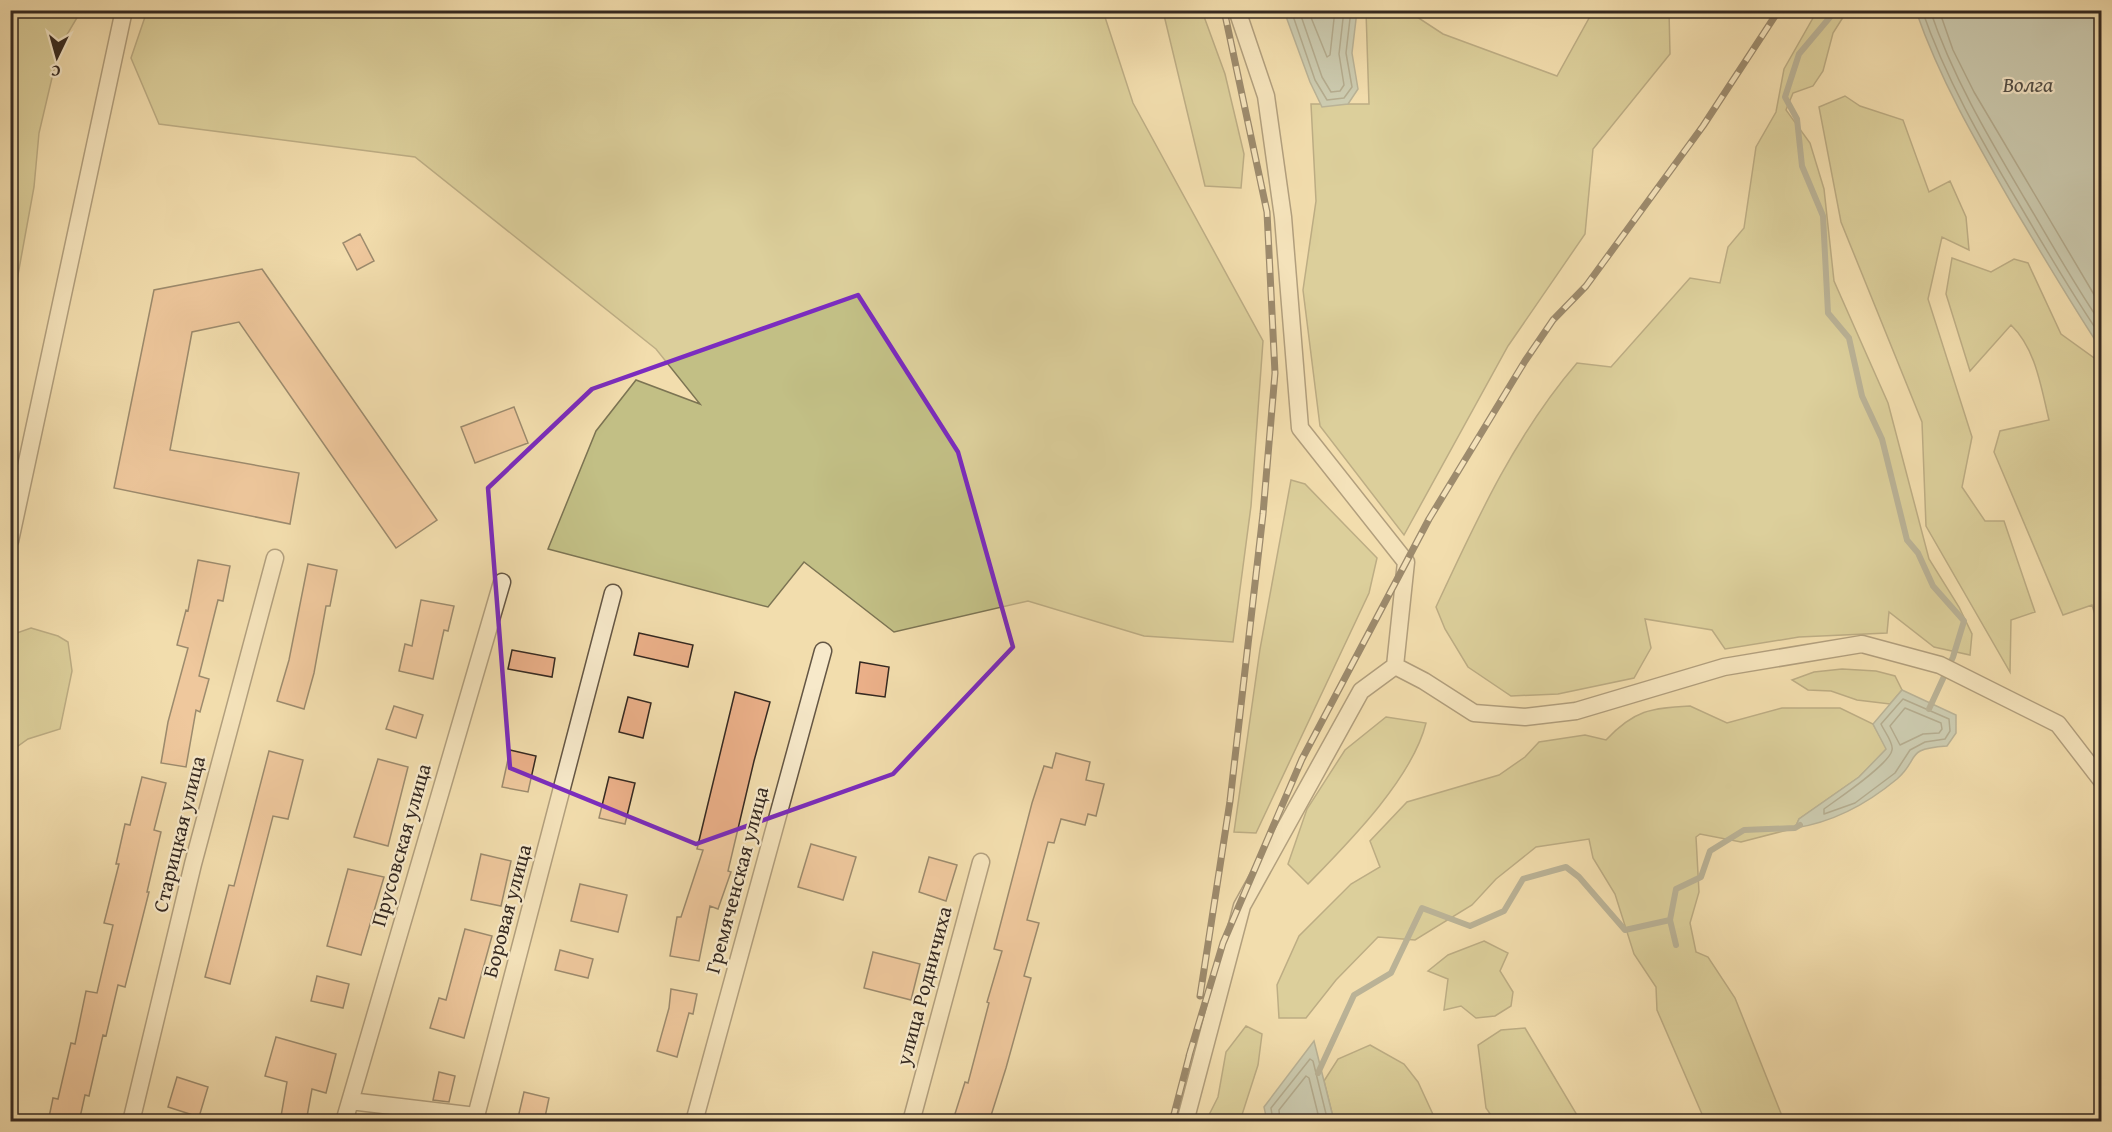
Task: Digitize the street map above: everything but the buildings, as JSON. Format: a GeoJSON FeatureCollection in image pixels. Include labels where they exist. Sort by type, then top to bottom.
{"type":"FeatureCollection","features":[{"type":"Feature","properties":{"kind":"street"},"geometry":{"type":"LineString","coordinates":[[10,541],[124,10]]}},
{"type":"Feature","properties":{"kind":"street"},"geometry":{"type":"LineString","coordinates":[[1185,1122],[1242,906],[1361,691],[1395,666],[1406,562],[1300,428],[1283,217],[1268,107],[1237,10]]}},
{"type":"Feature","properties":{"kind":"street","name":"Старицкая улица"},"geometry":{"type":"LineString","coordinates":[[131,1122],[193,864],[275,558]]}},
{"type":"Feature","properties":{"kind":"street","name":"Прусовская улица"},"geometry":{"type":"LineString","coordinates":[[344,1122],[502,582]]}},
{"type":"Feature","properties":{"kind":"street","name":"Боровая улица"},"geometry":{"type":"LineString","coordinates":[[350,1101],[476,1116],[613,593]]}},
{"type":"Feature","properties":{"kind":"street"},"geometry":{"type":"LineString","coordinates":[[1395,666],[1474,713],[1525,717],[1576,711],[1724,667],[1862,644],[1948,668],[2058,724],[2102,781]]}},
{"type":"Feature","properties":{"kind":"street","name":"Гремяченская улица"},"geometry":{"type":"LineString","coordinates":[[694,1122],[823,651]]}},
{"type":"Feature","properties":{"kind":"street","name":"улица Родничиха"},"geometry":{"type":"LineString","coordinates":[[911,1122],[981,862]]}},
{"type":"Feature","properties":{"kind":"highlighted area"},"geometry":{"type":"Polygon","coordinates":[[[858,295],[958,452],[1013,647],[893,774],[696,844],[510,768],[488,488],[592,389],[858,295]]]}},
{"type":"Feature","properties":{"kind":"shaded area"},"geometry":{"type":"Polygon","coordinates":[[[11,10],[81,11],[59,48],[39,133],[34,187],[11,313],[11,10]]]}},
{"type":"Feature","properties":{"kind":"shaded area"},"geometry":{"type":"Polygon","coordinates":[[[147,11],[1103,11],[1133,103],[1263,341],[1251,506],[1233,642],[1144,636],[1028,601],[894,632],[804,562],[768,607],[548,549],[596,431],[636,380],[700,404],[656,349],[415,157],[159,124],[131,58],[147,11]]]}},
{"type":"Feature","properties":{"kind":"shaded area"},"geometry":{"type":"Polygon","coordinates":[[[1163,11],[1202,11],[1225,74],[1244,154],[1241,188],[1205,186],[1163,11]]]}},
{"type":"Feature","properties":{"kind":"shaded area"},"geometry":{"type":"Polygon","coordinates":[[[1366,11],[1408,11],[1443,34],[1557,76],[1593,11],[1669,11],[1670,54],[1593,149],[1585,234],[1508,346],[1404,535],[1320,426],[1303,290],[1316,201],[1311,104],[1369,104],[1366,11]]]}},
{"type":"Feature","properties":{"kind":"shaded area"},"geometry":{"type":"Polygon","coordinates":[[[1817,11],[1847,11],[1833,33],[1823,71],[1813,86],[1793,93],[1786,110],[1810,143],[1824,189],[1834,281],[1888,403],[1929,559],[1959,607],[1972,634],[1970,655],[1934,647],[1889,612],[1887,633],[1799,637],[1725,649],[1712,630],[1645,619],[1651,648],[1634,678],[1558,694],[1511,696],[1468,667],[1445,629],[1436,607],[1498,480],[1534,419],[1577,363],[1611,367],[1690,278],[1720,283],[1728,247],[1744,228],[1756,147],[1776,112],[1784,69],[1817,11]]]}},
{"type":"Feature","properties":{"kind":"shaded area"},"geometry":{"type":"Polygon","coordinates":[[[1845,96],[1860,106],[1903,120],[1929,192],[1950,181],[1966,217],[1969,250],[1942,237],[1928,299],[1972,437],[1962,487],[1985,521],[2004,521],[2035,612],[2011,620],[2010,672],[1926,526],[1922,422],[1841,222],[1819,107],[1845,96]]]}},
{"type":"Feature","properties":{"kind":"shaded area"},"geometry":{"type":"Polygon","coordinates":[[[1952,258],[1991,272],[2014,259],[2028,263],[2061,334],[2101,363],[2101,634],[2092,605],[2063,615],[1994,452],[2000,431],[2049,420],[2032,357],[2011,325],[1970,371],[1946,294],[1952,258]]]}},
{"type":"Feature","properties":{"kind":"shaded area"},"geometry":{"type":"Polygon","coordinates":[[[1291,480],[1305,484],[1377,558],[1369,593],[1256,833],[1234,832],[1260,649],[1291,480]]]}},
{"type":"Feature","properties":{"kind":"shaded area"},"geometry":{"type":"Polygon","coordinates":[[[31,628],[58,636],[68,642],[72,671],[60,729],[28,739],[11,751],[11,635],[31,628]]]}},
{"type":"Feature","properties":{"kind":"shaded area"},"geometry":{"type":"Polygon","coordinates":[[[1842,669],[1876,671],[1895,676],[1902,690],[1890,704],[1857,700],[1831,691],[1808,690],[1792,680],[1814,672],[1842,669]]]}},
{"type":"Feature","properties":{"kind":"shaded area"},"geometry":{"type":"Polygon","coordinates":[[[1690,706],[1727,723],[1782,708],[1840,708],[1873,724],[1887,749],[1859,777],[1799,819],[1795,828],[1741,842],[1700,834],[1696,837],[1699,892],[1690,923],[1696,952],[1708,957],[1735,998],[1784,1121],[1705,1121],[1657,1010],[1656,987],[1634,954],[1615,894],[1593,858],[1589,839],[1536,847],[1496,879],[1472,905],[1415,940],[1378,937],[1336,980],[1306,1018],[1279,1018],[1277,985],[1299,936],[1351,884],[1380,867],[1370,841],[1407,802],[1499,775],[1525,757],[1539,742],[1585,735],[1606,740],[1625,722],[1644,712],[1690,706]]]}},
{"type":"Feature","properties":{"kind":"shaded area"},"geometry":{"type":"Polygon","coordinates":[[[1386,717],[1426,723],[1419,744],[1393,788],[1377,809],[1308,884],[1288,864],[1307,809],[1345,750],[1386,717]]]}},
{"type":"Feature","properties":{"kind":"shaded area"},"geometry":{"type":"Polygon","coordinates":[[[1484,941],[1508,953],[1500,971],[1513,992],[1511,1006],[1495,1016],[1476,1018],[1461,1006],[1444,1010],[1448,979],[1428,971],[1448,955],[1484,941]]]}},
{"type":"Feature","properties":{"kind":"shaded area"},"geometry":{"type":"Polygon","coordinates":[[[1246,1026],[1262,1034],[1258,1065],[1240,1121],[1206,1121],[1218,1097],[1226,1052],[1246,1026]]]}},
{"type":"Feature","properties":{"kind":"shaded area"},"geometry":{"type":"Polygon","coordinates":[[[1525,1028],[1579,1121],[1495,1121],[1486,1108],[1478,1045],[1501,1030],[1525,1028]]]}},
{"type":"Feature","properties":{"kind":"shaded area"},"geometry":{"type":"Polygon","coordinates":[[[1370,1045],[1404,1064],[1418,1082],[1436,1121],[1334,1121],[1324,1081],[1338,1059],[1370,1045]]]}},
{"type":"Feature","properties":{"kind":"water"},"geometry":{"type":"Polygon","coordinates":[[[1284,11],[1357,11],[1352,53],[1358,89],[1348,104],[1322,107],[1310,82],[1284,11]]]}},
{"type":"Feature","properties":{"kind":"water","name":"Волга"},"geometry":{"type":"Polygon","coordinates":[[[1916,11],[2101,11],[2101,349],[2013,206],[1972,134],[1936,62],[1916,11]]]}},
{"type":"Feature","properties":{"kind":"water"},"geometry":{"type":"Polygon","coordinates":[[[1902,690],[1956,715],[1956,733],[1947,746],[1933,747],[1918,752],[1897,779],[1862,804],[1837,816],[1795,828],[1799,819],[1859,777],[1886,749],[1873,724],[1902,690]]]}},
{"type":"Feature","properties":{"kind":"water"},"geometry":{"type":"Polygon","coordinates":[[[1314,1041],[1334,1121],[1267,1121],[1264,1107],[1314,1041]]]}},
{"type":"Feature","properties":{"kind":"waterway"},"geometry":{"type":"LineString","coordinates":[[1836,10],[1799,54],[1785,97],[1797,119],[1802,166],[1823,216],[1828,313],[1849,338],[1862,396],[1882,439],[1907,540],[1918,553],[1933,586],[1964,621],[1953,657],[1929,709]]}},
{"type":"Feature","properties":{"kind":"waterway"},"geometry":{"type":"LineString","coordinates":[[1318,1073],[1354,995],[1391,973],[1422,908],[1470,926],[1504,911],[1523,879],[1566,867],[1579,877],[1625,930],[1670,920],[1676,889],[1701,877],[1710,851],[1744,830],[1795,828],[1800,825]]}},
{"type":"Feature","properties":{"kind":"waterway"},"geometry":{"type":"LineString","coordinates":[[1670,920],[1676,945]]}},
{"type":"Feature","properties":{"kind":"railway"},"geometry":{"type":"LineString","coordinates":[[1200,996],[1230,801],[1263,514],[1275,373],[1267,212],[1224,10]]}},
{"type":"Feature","properties":{"kind":"railway"},"geometry":{"type":"LineString","coordinates":[[1189,1056],[1223,943],[1302,759],[1429,519],[1525,361],[1553,320],[1586,286],[1703,126],[1779,10]]}},
{"type":"Feature","properties":{"kind":"railway"},"geometry":{"type":"LineString","coordinates":[[1172,1122],[1191,1049]]}}]}
